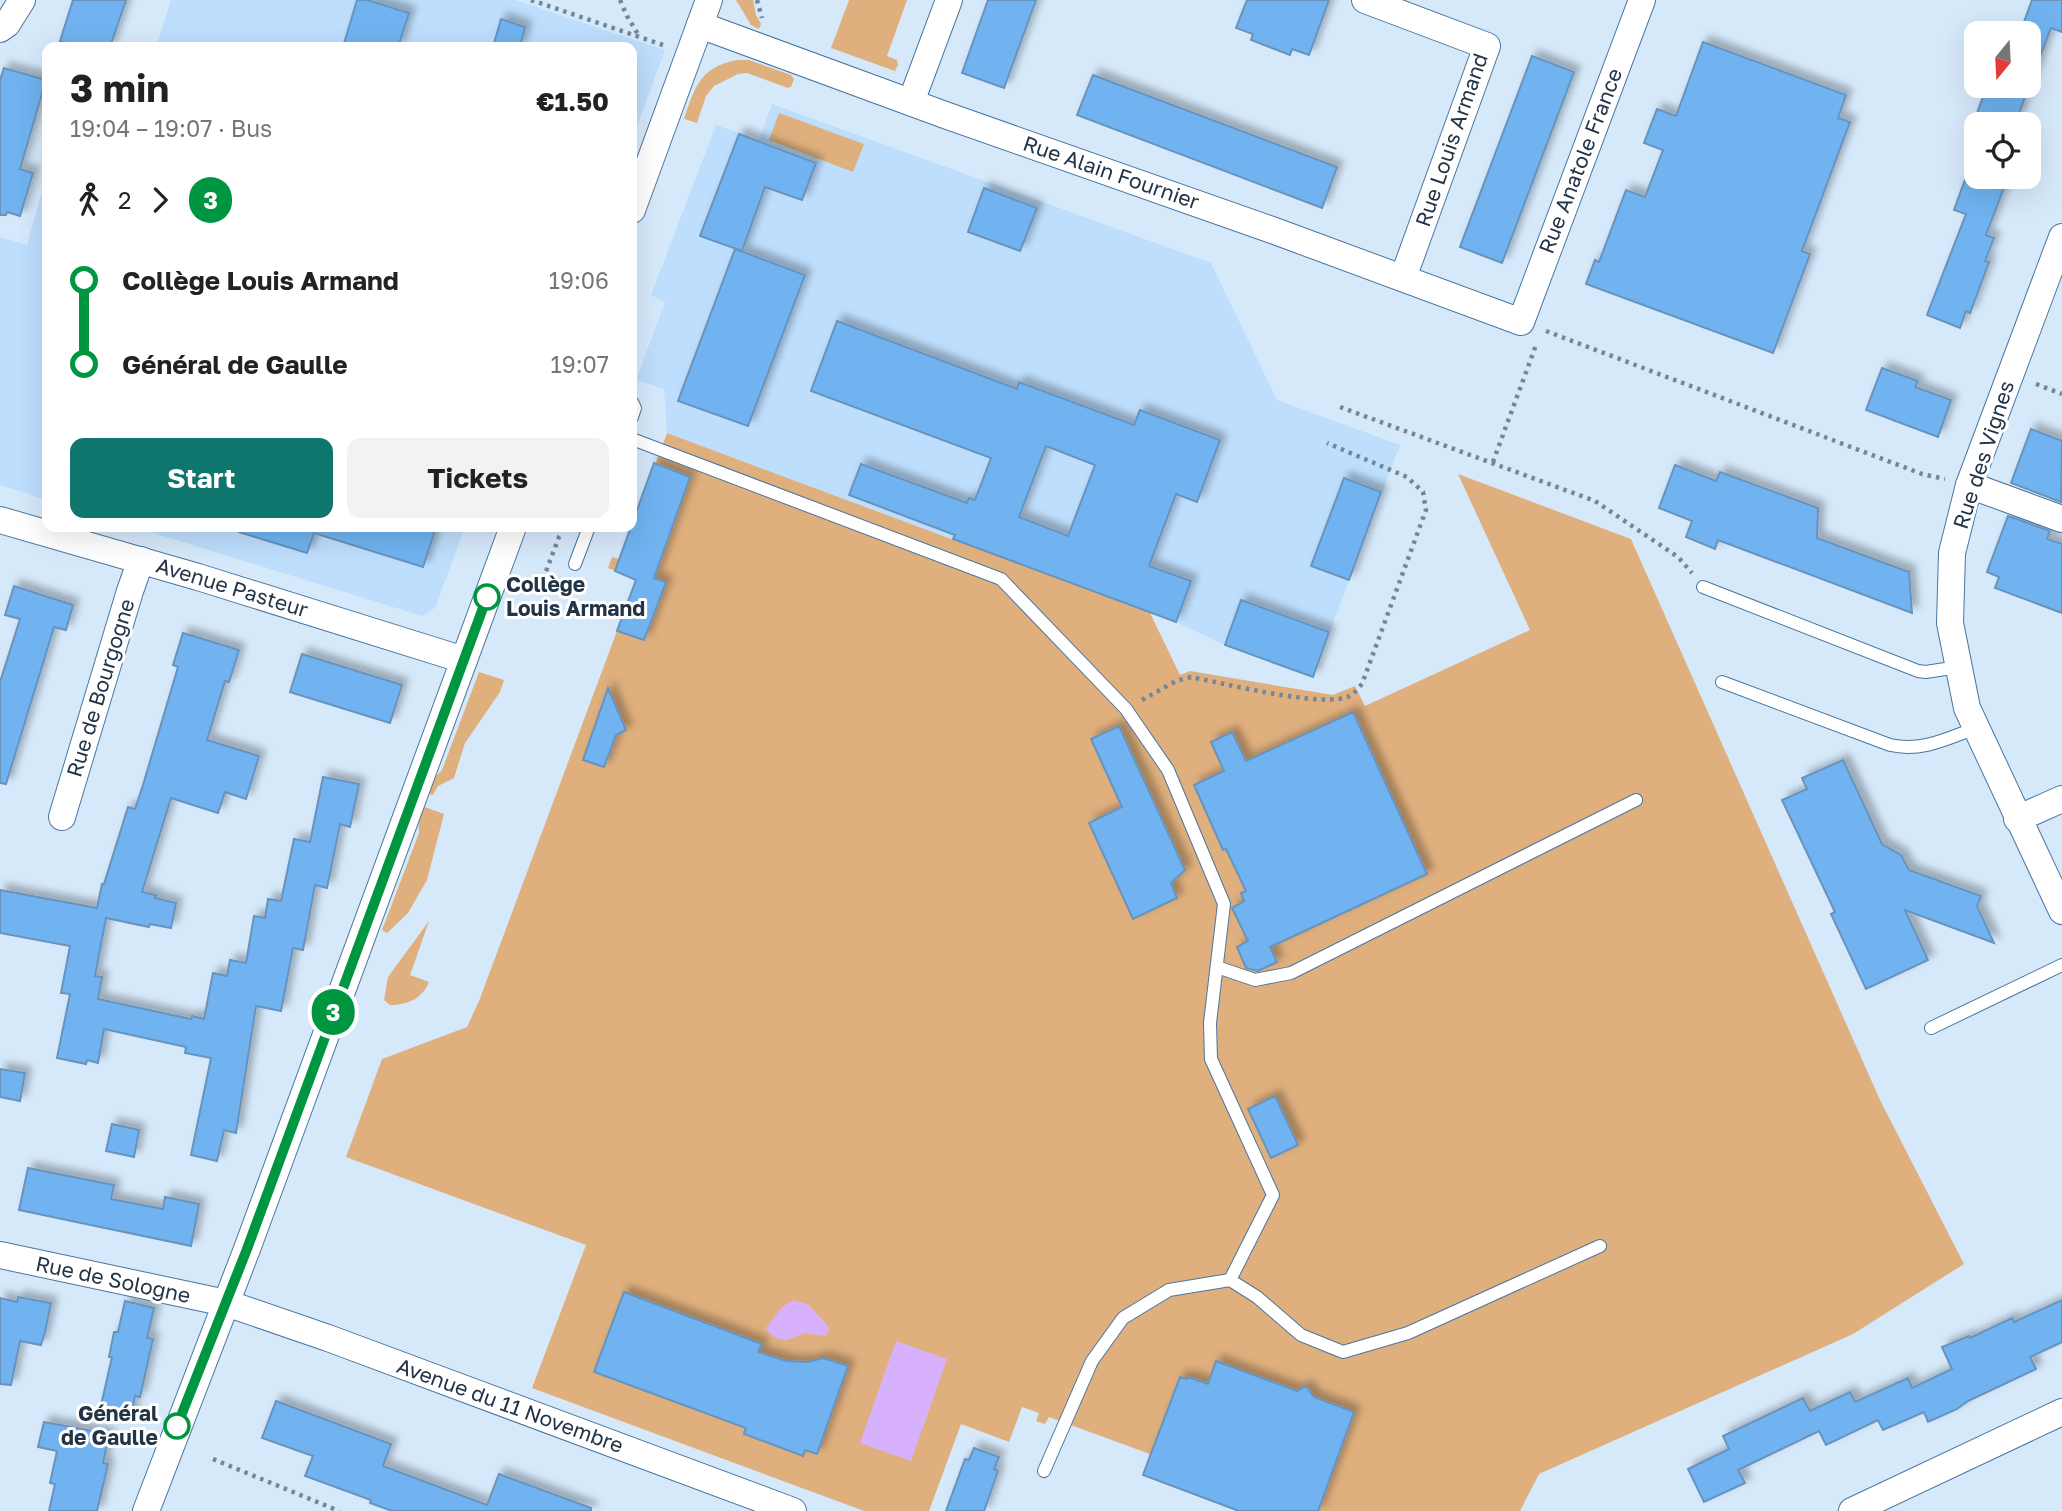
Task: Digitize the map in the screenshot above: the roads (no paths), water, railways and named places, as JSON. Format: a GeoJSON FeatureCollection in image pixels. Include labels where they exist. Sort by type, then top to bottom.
{"type":"FeatureCollection","features":[{"type":"Feature","properties":{"kind":"street"},"geometry":{"type":"LineString","coordinates":[[0,29],[7,24],[22,0]]}},
{"type":"Feature","properties":{"kind":"street"},"geometry":{"type":"LineString","coordinates":[[637,196],[709,0]]}},
{"type":"Feature","properties":{"kind":"street"},"geometry":{"type":"LineString","coordinates":[[911,103],[949,0]]}},
{"type":"Feature","properties":{"kind":"street","name":"Rue Louis Armand"},"geometry":{"type":"LineString","coordinates":[[1365,0],[1487,46],[1403,278]]}},
{"type":"Feature","properties":{"kind":"street","name":"Rue Anatole France"},"geometry":{"type":"LineString","coordinates":[[1532,325],[1642,0]]}},
{"type":"Feature","properties":{"kind":"street","name":"Rue Alain Fournier"},"geometry":{"type":"LineString","coordinates":[[700,25],[1532,325]]}},
{"type":"Feature","properties":{"kind":"street","name":"Rue des Vignes"},"geometry":{"type":"LineString","coordinates":[[2062,237],[1969,485],[1952,553],[1950,623],[1967,708],[2062,911]]}},
{"type":"Feature","properties":{"kind":"street"},"geometry":{"type":"LineString","coordinates":[[1969,485],[2062,519]]}},
{"type":"Feature","properties":{"kind":"street","name":"Avenue Pasteur"},"geometry":{"type":"LineString","coordinates":[[0,520],[42,532]]}},
{"type":"Feature","properties":{"kind":"street","name":"Avenue Pasteur"},"geometry":{"type":"LineString","coordinates":[[42,532],[409,641],[464,660]]}},
{"type":"Feature","properties":{"kind":"street"},"geometry":{"type":"LineString","coordinates":[[146,1511],[415,797],[511,532]]}},
{"type":"Feature","properties":{"kind":"street","name":"Rue de Bourgogne"},"geometry":{"type":"LineString","coordinates":[[62,817],[141,560]]}},
{"type":"Feature","properties":{"kind":"street"},"geometry":{"type":"LineString","coordinates":[[2017,819],[2062,799]]}},
{"type":"Feature","properties":{"kind":"street","name":"Rue de Sologne"},"geometry":{"type":"LineString","coordinates":[[0,1255],[226,1303]]}},
{"type":"Feature","properties":{"kind":"street","name":"Avenue du 11 Novembre"},"geometry":{"type":"LineString","coordinates":[[226,1303],[328,1338],[793,1511]]}},
{"type":"Feature","properties":{"kind":"street"},"geometry":{"type":"LineString","coordinates":[[1852,1511],[2062,1412]]}},
{"type":"Feature","properties":{"kind":"lane"},"geometry":{"type":"LineString","coordinates":[[637,441],[1001,579],[1126,709],[1168,770],[1224,904],[1210,1023],[1211,1059],[1273,1195],[1230,1280]]}},
{"type":"Feature","properties":{"kind":"lane"},"geometry":{"type":"LineString","coordinates":[[575,564],[587,532]]}},
{"type":"Feature","properties":{"kind":"lane"},"geometry":{"type":"LineString","coordinates":[[1703,587],[1918,671],[1958,667]]}},
{"type":"Feature","properties":{"kind":"lane"},"geometry":{"type":"LineString","coordinates":[[1722,682],[1890,745],[1908,749],[1920,748],[1976,728]]}},
{"type":"Feature","properties":{"kind":"lane"},"geometry":{"type":"LineString","coordinates":[[1217,967],[1255,980],[1291,972],[1636,800]]}},
{"type":"Feature","properties":{"kind":"lane"},"geometry":{"type":"LineString","coordinates":[[1931,1028],[2062,965]]}},
{"type":"Feature","properties":{"kind":"lane"},"geometry":{"type":"LineString","coordinates":[[1044,1471],[1093,1362],[1123,1318],[1169,1290],[1230,1280],[1257,1297],[1301,1335],[1343,1352],[1408,1333],[1600,1246]]}},
{"type":"Feature","properties":{"kind":"place","name":"Collège Louis Armand"},"geometry":{"type":"Point","coordinates":[487,597]}},
{"type":"Feature","properties":{"kind":"place","name":"Général de Gaulle"},"geometry":{"type":"Point","coordinates":[177,1426]}}]}
